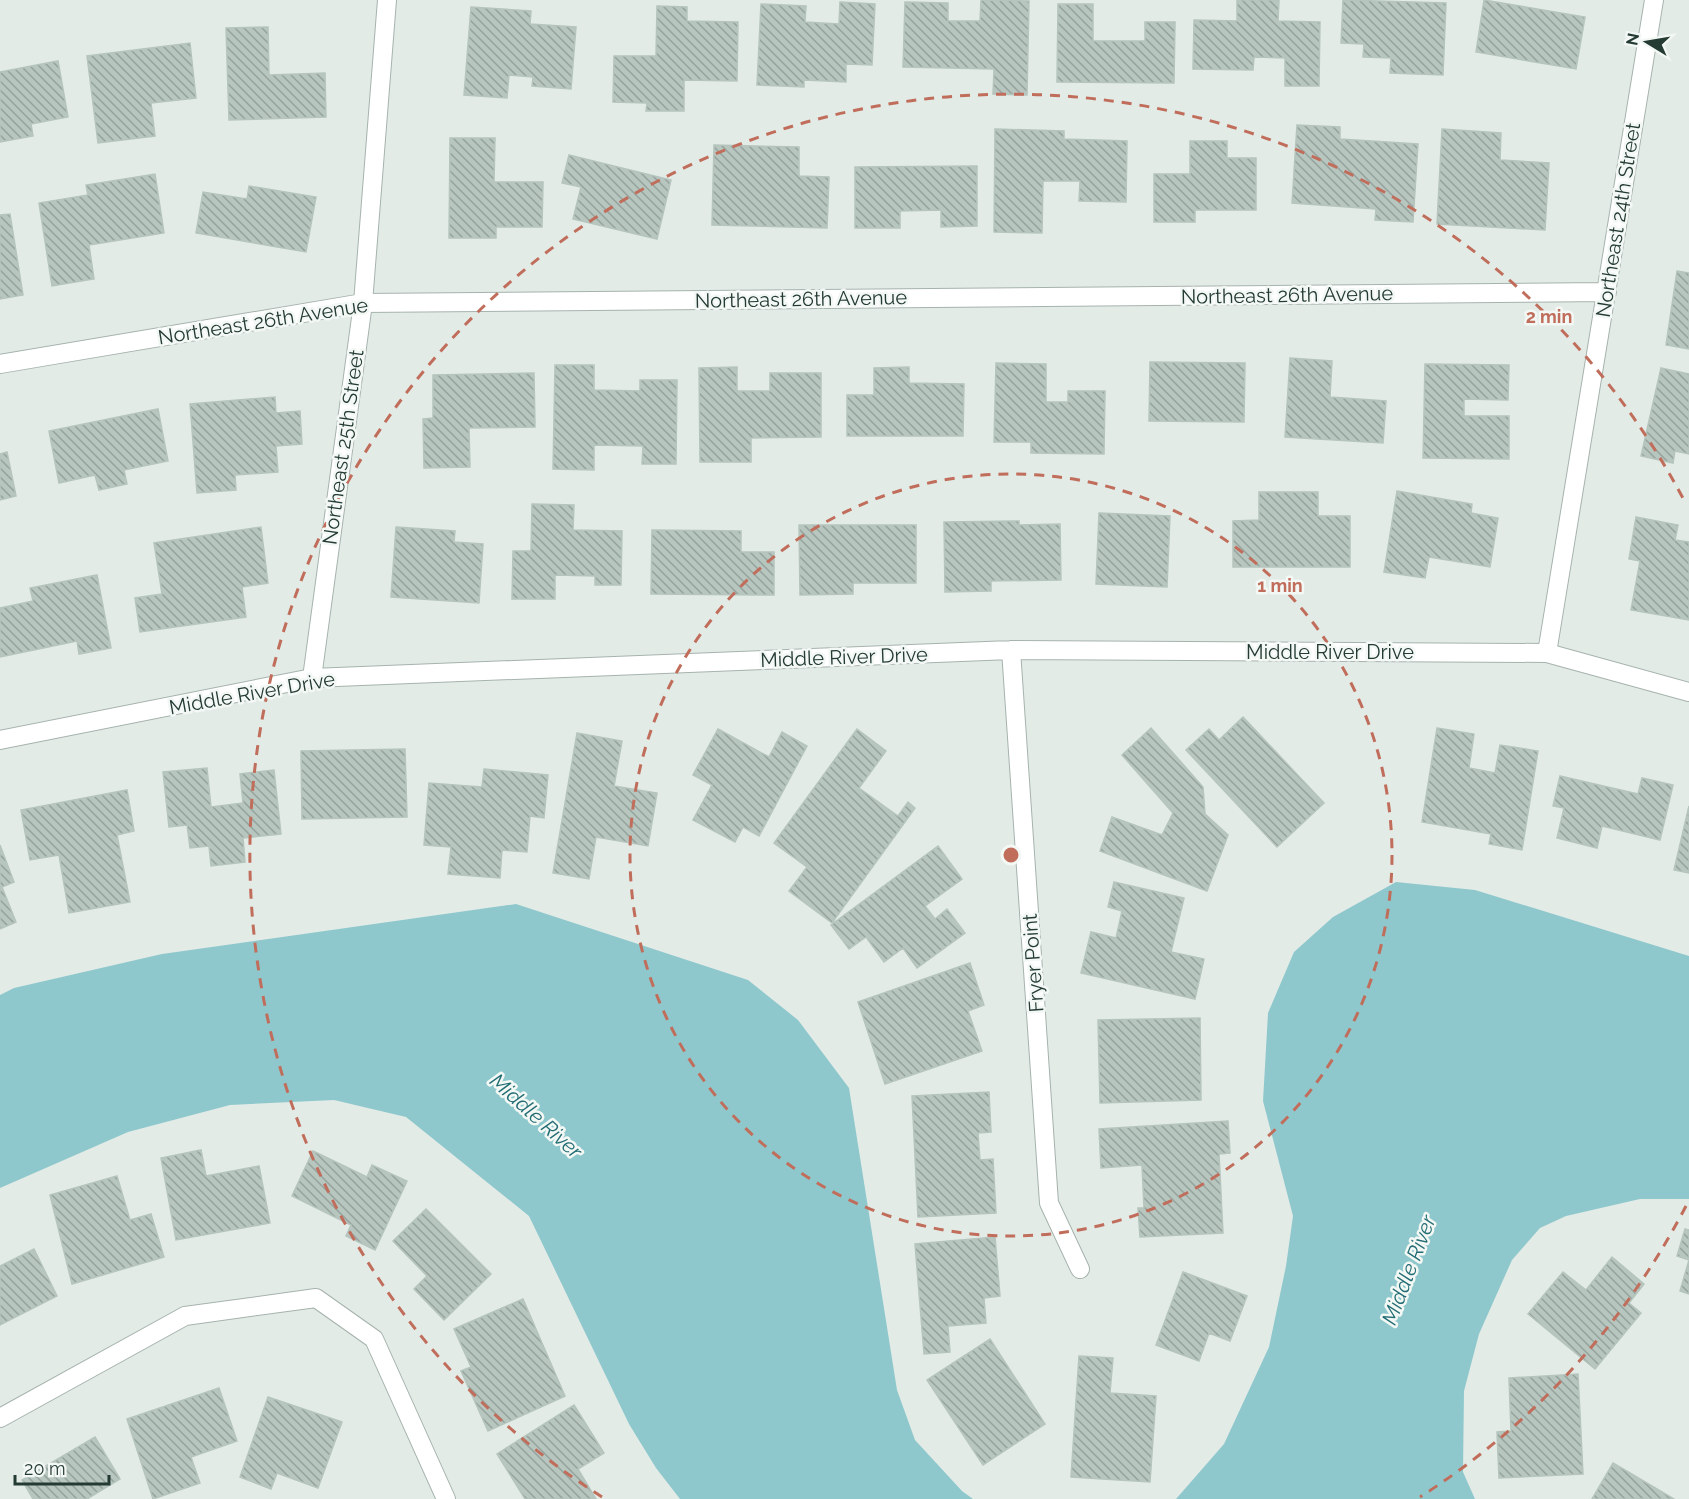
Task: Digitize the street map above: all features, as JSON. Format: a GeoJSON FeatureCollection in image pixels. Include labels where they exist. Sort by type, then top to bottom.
{"type":"FeatureCollection","features":[{"type":"Feature","properties":{"kind":"street","name":"Northeast 25th Street"},"geometry":{"type":"LineString","coordinates":[[312,678],[363,303],[387,0]]}},
{"type":"Feature","properties":{"kind":"street","name":"Northeast 24th Street"},"geometry":{"type":"LineString","coordinates":[[1547,653],[1654,0]]}},
{"type":"Feature","properties":{"kind":"street","name":"Northeast 26th Avenue"},"geometry":{"type":"LineString","coordinates":[[0,364],[363,303],[1607,292]]}},
{"type":"Feature","properties":{"kind":"street","name":"Middle River Drive"},"geometry":{"type":"LineString","coordinates":[[0,740],[312,678],[1011,650],[1547,653],[1689,692]]}},
{"type":"Feature","properties":{"kind":"street","name":"Fryer Point"},"geometry":{"type":"LineString","coordinates":[[1011,650],[1049,1203],[1080,1269]]}},
{"type":"Feature","properties":{"kind":"street"},"geometry":{"type":"LineString","coordinates":[[0,1418],[185,1316],[316,1298],[374,1340],[446,1499]]}},
{"type":"Feature","properties":{"kind":"water","name":"Middle River"},"geometry":{"type":"Polygon","coordinates":[[[1396,882],[1475,890],[1689,956],[1689,1199],[1640,1199],[1566,1216],[1540,1228],[1512,1260],[1479,1334],[1464,1391],[1463,1472],[1475,1499],[1176,1499],[1224,1444],[1269,1347],[1286,1266],[1293,1216],[1263,1101],[1268,1013],[1294,952],[1333,917],[1396,882]]]}},
{"type":"Feature","properties":{"kind":"water","name":"Middle River"},"geometry":{"type":"Polygon","coordinates":[[[516,904],[748,980],[798,1020],[849,1088],[897,1390],[915,1440],[962,1491],[973,1499],[680,1499],[656,1468],[629,1424],[529,1216],[406,1117],[334,1100],[230,1105],[128,1132],[0,1188],[0,995],[14,988],[162,954],[516,904]]]}},
{"type":"Feature","properties":{"kind":"building"},"geometry":{"type":"Polygon","coordinates":[[[981,0],[1029,1],[1027,95],[993,94],[994,69],[903,67],[905,2],[948,3],[948,21],[980,21],[981,0]]]}},
{"type":"Feature","properties":{"kind":"building"},"geometry":{"type":"Polygon","coordinates":[[[1237,0],[1279,0],[1278,21],[1320,22],[1319,86],[1285,86],[1285,58],[1254,57],[1253,70],[1193,69],[1194,20],[1237,21],[1237,0]]]}},
{"type":"Feature","properties":{"kind":"building"},"geometry":{"type":"Polygon","coordinates":[[[1343,0],[1446,3],[1443,75],[1390,73],[1391,58],[1363,57],[1364,44],[1341,43],[1343,0]]]}},
{"type":"Feature","properties":{"kind":"building"},"geometry":{"type":"Polygon","coordinates":[[[1484,0],[1585,17],[1576,69],[1476,52],[1484,0]]]}},
{"type":"Feature","properties":{"kind":"building"},"geometry":{"type":"Polygon","coordinates":[[[840,2],[875,4],[872,65],[846,64],[846,82],[804,80],[804,87],[757,85],[761,4],[806,6],[805,22],[839,24],[840,2]]]}},
{"type":"Feature","properties":{"kind":"building"},"geometry":{"type":"Polygon","coordinates":[[[1058,4],[1093,4],[1093,41],[1145,41],[1145,22],[1175,22],[1174,83],[1057,82],[1058,4]]]}},
{"type":"Feature","properties":{"kind":"building"},"geometry":{"type":"Polygon","coordinates":[[[657,6],[687,7],[687,21],[738,22],[737,81],[684,80],[684,111],[646,111],[647,103],[613,102],[614,56],[656,56],[657,6]]]}},
{"type":"Feature","properties":{"kind":"building"},"geometry":{"type":"Polygon","coordinates":[[[471,7],[531,11],[530,24],[576,27],[571,89],[532,86],[533,77],[509,75],[507,98],[464,95],[471,7]]]}},
{"type":"Feature","properties":{"kind":"building"},"geometry":{"type":"Polygon","coordinates":[[[268,27],[269,75],[325,73],[326,117],[229,120],[226,28],[268,27]]]}},
{"type":"Feature","properties":{"kind":"building"},"geometry":{"type":"Polygon","coordinates":[[[190,43],[196,98],[151,103],[155,136],[98,143],[87,56],[190,43]]]}},
{"type":"Feature","properties":{"kind":"building"},"geometry":{"type":"Polygon","coordinates":[[[58,61],[68,117],[31,124],[33,136],[0,142],[0,72],[58,61]]]}},
{"type":"Feature","properties":{"kind":"building"},"geometry":{"type":"Polygon","coordinates":[[[1297,125],[1340,127],[1340,139],[1418,144],[1413,222],[1375,220],[1376,209],[1292,203],[1297,125]]]}},
{"type":"Feature","properties":{"kind":"building"},"geometry":{"type":"Polygon","coordinates":[[[995,129],[1064,131],[1064,139],[1127,141],[1126,202],[1079,201],[1080,181],[1043,181],[1042,233],[994,232],[995,129]]]}},
{"type":"Feature","properties":{"kind":"building"},"geometry":{"type":"Polygon","coordinates":[[[1442,129],[1501,133],[1500,160],[1549,163],[1545,230],[1437,224],[1442,129]]]}},
{"type":"Feature","properties":{"kind":"building"},"geometry":{"type":"Polygon","coordinates":[[[450,138],[495,138],[494,182],[543,182],[542,227],[496,227],[496,238],[449,238],[450,138]]]}},
{"type":"Feature","properties":{"kind":"building"},"geometry":{"type":"Polygon","coordinates":[[[1190,141],[1227,141],[1227,158],[1256,158],[1256,210],[1195,210],[1195,222],[1154,222],[1154,174],[1190,174],[1190,141]]]}},
{"type":"Feature","properties":{"kind":"building"},"geometry":{"type":"Polygon","coordinates":[[[714,145],[799,147],[799,176],[829,177],[827,228],[712,225],[714,145]]]}},
{"type":"Feature","properties":{"kind":"building"},"geometry":{"type":"Polygon","coordinates":[[[569,155],[671,180],[657,239],[573,219],[581,187],[562,183],[569,155]]]}},
{"type":"Feature","properties":{"kind":"building"},"geometry":{"type":"Polygon","coordinates":[[[977,166],[977,226],[941,227],[941,210],[900,211],[900,228],[855,228],[855,167],[977,166]]]}},
{"type":"Feature","properties":{"kind":"building"},"geometry":{"type":"Polygon","coordinates":[[[155,174],[164,233],[89,245],[94,279],[52,286],[39,203],[88,195],[86,185],[155,174]]]}},
{"type":"Feature","properties":{"kind":"building"},"geometry":{"type":"Polygon","coordinates":[[[249,186],[316,197],[306,252],[196,233],[203,192],[247,199],[249,186]]]}},
{"type":"Feature","properties":{"kind":"building"},"geometry":{"type":"Polygon","coordinates":[[[10,214],[23,295],[0,299],[0,215],[10,214]]]}},
{"type":"Feature","properties":{"kind":"building"},"geometry":{"type":"Polygon","coordinates":[[[1677,271],[1689,273],[1689,349],[1666,345],[1677,271]]]}},
{"type":"Feature","properties":{"kind":"building"},"geometry":{"type":"Polygon","coordinates":[[[1290,358],[1332,361],[1330,397],[1386,401],[1383,443],[1285,437],[1290,358]]]}},
{"type":"Feature","properties":{"kind":"building"},"geometry":{"type":"Polygon","coordinates":[[[1150,362],[1245,363],[1244,422],[1149,421],[1150,362]]]}},
{"type":"Feature","properties":{"kind":"building"},"geometry":{"type":"Polygon","coordinates":[[[996,363],[1046,364],[1046,402],[1068,402],[1068,391],[1105,391],[1104,454],[1031,453],[1031,442],[994,442],[996,363]]]}},
{"type":"Feature","properties":{"kind":"building"},"geometry":{"type":"Polygon","coordinates":[[[1425,364],[1509,365],[1508,400],[1464,399],[1464,416],[1509,416],[1509,459],[1423,458],[1425,364]]]}},
{"type":"Feature","properties":{"kind":"building"},"geometry":{"type":"Polygon","coordinates":[[[555,365],[594,365],[594,390],[640,391],[640,380],[677,380],[676,464],[642,464],[643,446],[594,445],[594,470],[553,469],[555,365]]]}},
{"type":"Feature","properties":{"kind":"building"},"geometry":{"type":"Polygon","coordinates":[[[737,367],[737,391],[770,391],[770,373],[821,373],[821,437],[751,438],[751,462],[700,462],[699,368],[737,367]]]}},
{"type":"Feature","properties":{"kind":"building"},"geometry":{"type":"Polygon","coordinates":[[[909,367],[909,383],[964,384],[963,436],[847,436],[847,395],[874,395],[874,368],[909,367]]]}},
{"type":"Feature","properties":{"kind":"building"},"geometry":{"type":"Polygon","coordinates":[[[1661,368],[1689,374],[1689,454],[1675,451],[1673,463],[1641,456],[1661,368]]]}},
{"type":"Feature","properties":{"kind":"building"},"geometry":{"type":"Polygon","coordinates":[[[534,373],[535,427],[469,428],[470,467],[424,468],[423,419],[433,418],[433,375],[534,373]]]}},
{"type":"Feature","properties":{"kind":"building"},"geometry":{"type":"Polygon","coordinates":[[[275,397],[276,413],[300,411],[302,444],[276,446],[278,472],[235,475],[236,490],[197,493],[190,404],[275,397]]]}},
{"type":"Feature","properties":{"kind":"building"},"geometry":{"type":"Polygon","coordinates":[[[158,409],[168,461],[124,470],[127,484],[99,490],[95,475],[59,483],[49,431],[158,409]]]}},
{"type":"Feature","properties":{"kind":"building"},"geometry":{"type":"Polygon","coordinates":[[[7,452],[16,496],[0,500],[0,454],[7,452]]]}},
{"type":"Feature","properties":{"kind":"building"},"geometry":{"type":"Polygon","coordinates":[[[1397,491],[1472,504],[1471,513],[1498,518],[1490,567],[1429,557],[1425,578],[1384,572],[1397,491]]]}},
{"type":"Feature","properties":{"kind":"building"},"geometry":{"type":"Polygon","coordinates":[[[1259,492],[1318,492],[1318,516],[1350,516],[1350,567],[1233,567],[1233,521],[1259,520],[1259,492]]]}},
{"type":"Feature","properties":{"kind":"building"},"geometry":{"type":"Polygon","coordinates":[[[532,504],[574,505],[573,530],[622,531],[621,585],[595,585],[595,576],[555,575],[555,599],[512,599],[513,551],[531,551],[532,504]]]}},
{"type":"Feature","properties":{"kind":"building"},"geometry":{"type":"Polygon","coordinates":[[[1099,513],[1170,516],[1167,587],[1096,584],[1099,513]]]}},
{"type":"Feature","properties":{"kind":"building"},"geometry":{"type":"Polygon","coordinates":[[[1636,517],[1678,525],[1675,540],[1689,542],[1689,620],[1631,610],[1640,561],[1629,559],[1636,517]]]}},
{"type":"Feature","properties":{"kind":"building"},"geometry":{"type":"Polygon","coordinates":[[[1019,521],[1019,525],[1060,524],[1061,580],[991,581],[991,591],[945,592],[944,522],[1019,521]]]}},
{"type":"Feature","properties":{"kind":"building"},"geometry":{"type":"Polygon","coordinates":[[[799,525],[916,525],[916,583],[853,583],[853,594],[800,595],[799,525]]]}},
{"type":"Feature","properties":{"kind":"building"},"geometry":{"type":"Polygon","coordinates":[[[261,527],[268,583],[242,587],[246,617],[140,632],[135,598],[162,594],[154,543],[261,527]]]}},
{"type":"Feature","properties":{"kind":"building"},"geometry":{"type":"Polygon","coordinates":[[[396,527],[455,531],[454,542],[483,544],[479,603],[391,597],[396,527]]]}},
{"type":"Feature","properties":{"kind":"building"},"geometry":{"type":"Polygon","coordinates":[[[652,530],[741,531],[741,552],[774,552],[774,595],[651,594],[652,530]]]}},
{"type":"Feature","properties":{"kind":"building"},"geometry":{"type":"Polygon","coordinates":[[[97,575],[111,648],[79,654],[77,641],[0,657],[0,608],[33,601],[30,588],[97,575]]]}},
{"type":"Feature","properties":{"kind":"building"},"geometry":{"type":"Polygon","coordinates":[[[1243,717],[1324,803],[1277,847],[1186,750],[1209,729],[1219,740],[1243,717]]]}},
{"type":"Feature","properties":{"kind":"building"},"geometry":{"type":"Polygon","coordinates":[[[1151,728],[1203,787],[1205,814],[1228,835],[1207,891],[1100,851],[1112,817],[1162,835],[1173,813],[1122,755],[1151,728]]]}},
{"type":"Feature","properties":{"kind":"building"},"geometry":{"type":"Polygon","coordinates":[[[1437,728],[1474,734],[1469,768],[1495,773],[1500,745],[1538,751],[1522,850],[1489,844],[1491,834],[1422,822],[1437,728]]]}},
{"type":"Feature","properties":{"kind":"building"},"geometry":{"type":"Polygon","coordinates":[[[718,729],[769,757],[782,732],[807,746],[759,836],[743,827],[735,842],[693,820],[712,785],[693,775],[718,729]]]}},
{"type":"Feature","properties":{"kind":"building"},"geometry":{"type":"Polygon","coordinates":[[[857,729],[886,751],[859,788],[898,816],[908,802],[915,808],[832,923],[789,891],[807,867],[774,843],[857,729]]]}},
{"type":"Feature","properties":{"kind":"building"},"geometry":{"type":"Polygon","coordinates":[[[577,733],[622,741],[614,786],[657,793],[648,846],[596,837],[589,879],[553,873],[577,733]]]}},
{"type":"Feature","properties":{"kind":"building"},"geometry":{"type":"Polygon","coordinates":[[[405,749],[407,817],[302,819],[301,751],[405,749]]]}},
{"type":"Feature","properties":{"kind":"building"},"geometry":{"type":"Polygon","coordinates":[[[207,768],[211,807],[243,803],[240,774],[274,770],[281,834],[243,838],[245,862],[211,866],[209,846],[190,848],[187,825],[169,827],[163,772],[207,768]]]}},
{"type":"Feature","properties":{"kind":"building"},"geometry":{"type":"Polygon","coordinates":[[[484,769],[548,775],[544,818],[530,816],[527,852],[502,850],[500,878],[448,874],[451,847],[424,845],[429,783],[482,787],[484,769]]]}},
{"type":"Feature","properties":{"kind":"building"},"geometry":{"type":"Polygon","coordinates":[[[1560,776],[1638,794],[1642,778],[1673,785],[1660,840],[1602,826],[1597,848],[1557,838],[1564,808],[1553,806],[1560,776]]]}},
{"type":"Feature","properties":{"kind":"building"},"geometry":{"type":"Polygon","coordinates":[[[127,790],[134,831],[117,835],[130,902],[69,913],[59,855],[30,860],[21,810],[127,790]]]}},
{"type":"Feature","properties":{"kind":"building"},"geometry":{"type":"Polygon","coordinates":[[[1689,806],[1689,873],[1674,870],[1689,806]]]}},
{"type":"Feature","properties":{"kind":"building"},"geometry":{"type":"Polygon","coordinates":[[[0,845],[14,882],[2,887],[16,922],[0,929],[0,845]]]}},
{"type":"Feature","properties":{"kind":"building"},"geometry":{"type":"Polygon","coordinates":[[[938,846],[962,879],[925,906],[935,919],[947,909],[965,933],[917,968],[903,948],[884,962],[866,937],[849,949],[831,925],[938,846]]]}},
{"type":"Feature","properties":{"kind":"building"},"geometry":{"type":"Polygon","coordinates":[[[1114,882],[1184,898],[1171,952],[1204,959],[1195,999],[1081,973],[1091,932],[1116,938],[1122,911],[1108,907],[1114,882]]]}},
{"type":"Feature","properties":{"kind":"building"},"geometry":{"type":"Polygon","coordinates":[[[970,963],[984,1005],[968,1011],[982,1051],[885,1084],[858,1002],[970,963]]]}},
{"type":"Feature","properties":{"kind":"building"},"geometry":{"type":"Polygon","coordinates":[[[1200,1018],[1201,1100],[1100,1103],[1098,1020],[1200,1018]]]}},
{"type":"Feature","properties":{"kind":"building"},"geometry":{"type":"Polygon","coordinates":[[[989,1092],[991,1132],[978,1133],[980,1160],[993,1159],[996,1213],[918,1217],[912,1096],[989,1092]]]}},
{"type":"Feature","properties":{"kind":"building"},"geometry":{"type":"Polygon","coordinates":[[[1228,1121],[1230,1153],[1219,1154],[1223,1233],[1140,1237],[1138,1208],[1144,1208],[1142,1165],[1101,1168],[1099,1129],[1228,1121]]]}},
{"type":"Feature","properties":{"kind":"building"},"geometry":{"type":"Polygon","coordinates":[[[201,1150],[206,1176],[259,1166],[270,1223],[176,1240],[161,1158],[201,1150]]]}},
{"type":"Feature","properties":{"kind":"building"},"geometry":{"type":"Polygon","coordinates":[[[313,1151],[367,1177],[372,1165],[407,1181],[375,1250],[346,1236],[351,1225],[292,1196],[313,1151]]]}},
{"type":"Feature","properties":{"kind":"building"},"geometry":{"type":"Polygon","coordinates":[[[117,1176],[130,1220],[151,1214],[164,1257],[72,1284],[50,1195],[117,1176]]]}},
{"type":"Feature","properties":{"kind":"building"},"geometry":{"type":"Polygon","coordinates":[[[426,1209],[491,1274],[444,1320],[414,1289],[427,1276],[393,1241],[426,1209]]]}},
{"type":"Feature","properties":{"kind":"building"},"geometry":{"type":"Polygon","coordinates":[[[1685,1229],[1689,1230],[1689,1260],[1677,1256],[1685,1229]]]}},
{"type":"Feature","properties":{"kind":"building"},"geometry":{"type":"Polygon","coordinates":[[[995,1237],[1000,1296],[984,1298],[986,1323],[948,1326],[950,1352],[924,1354],[915,1244],[995,1237]]]}},
{"type":"Feature","properties":{"kind":"building"},"geometry":{"type":"Polygon","coordinates":[[[34,1249],[57,1296],[0,1325],[0,1266],[34,1249]]]}},
{"type":"Feature","properties":{"kind":"building"},"geometry":{"type":"Polygon","coordinates":[[[1612,1257],[1644,1284],[1629,1303],[1641,1313],[1595,1369],[1528,1314],[1563,1272],[1586,1290],[1612,1257]]]}},
{"type":"Feature","properties":{"kind":"building"},"geometry":{"type":"Polygon","coordinates":[[[1689,1260],[1689,1294],[1680,1291],[1689,1260]]]}},
{"type":"Feature","properties":{"kind":"building"},"geometry":{"type":"Polygon","coordinates":[[[1183,1272],[1247,1296],[1230,1341],[1209,1333],[1199,1361],[1156,1345],[1183,1272]]]}},
{"type":"Feature","properties":{"kind":"building"},"geometry":{"type":"Polygon","coordinates":[[[523,1299],[565,1396],[488,1431],[461,1371],[471,1367],[454,1329],[523,1299]]]}},
{"type":"Feature","properties":{"kind":"building"},"geometry":{"type":"Polygon","coordinates":[[[990,1339],[1045,1424],[983,1465],[927,1380],[990,1339]]]}},
{"type":"Feature","properties":{"kind":"building"},"geometry":{"type":"Polygon","coordinates":[[[1079,1356],[1113,1358],[1110,1393],[1156,1396],[1150,1482],[1071,1477],[1079,1356]]]}},
{"type":"Feature","properties":{"kind":"building"},"geometry":{"type":"Polygon","coordinates":[[[1578,1374],[1583,1474],[1499,1478],[1497,1432],[1511,1431],[1509,1378],[1578,1374]]]}},
{"type":"Feature","properties":{"kind":"building"},"geometry":{"type":"Polygon","coordinates":[[[219,1388],[237,1441],[191,1457],[200,1483],[153,1499],[127,1419],[219,1388]]]}},
{"type":"Feature","properties":{"kind":"building"},"geometry":{"type":"Polygon","coordinates":[[[268,1397],[342,1422],[318,1488],[277,1473],[271,1489],[240,1477],[268,1397]]]}},
{"type":"Feature","properties":{"kind":"building"},"geometry":{"type":"Polygon","coordinates":[[[574,1405],[604,1453],[578,1469],[596,1499],[525,1499],[497,1454],[574,1405]]]}},
{"type":"Feature","properties":{"kind":"building"},"geometry":{"type":"Polygon","coordinates":[[[95,1437],[120,1479],[87,1499],[33,1499],[22,1480],[95,1437]]]}},
{"type":"Feature","properties":{"kind":"building"},"geometry":{"type":"Polygon","coordinates":[[[1613,1463],[1674,1499],[1592,1499],[1613,1463]]]}}]}
